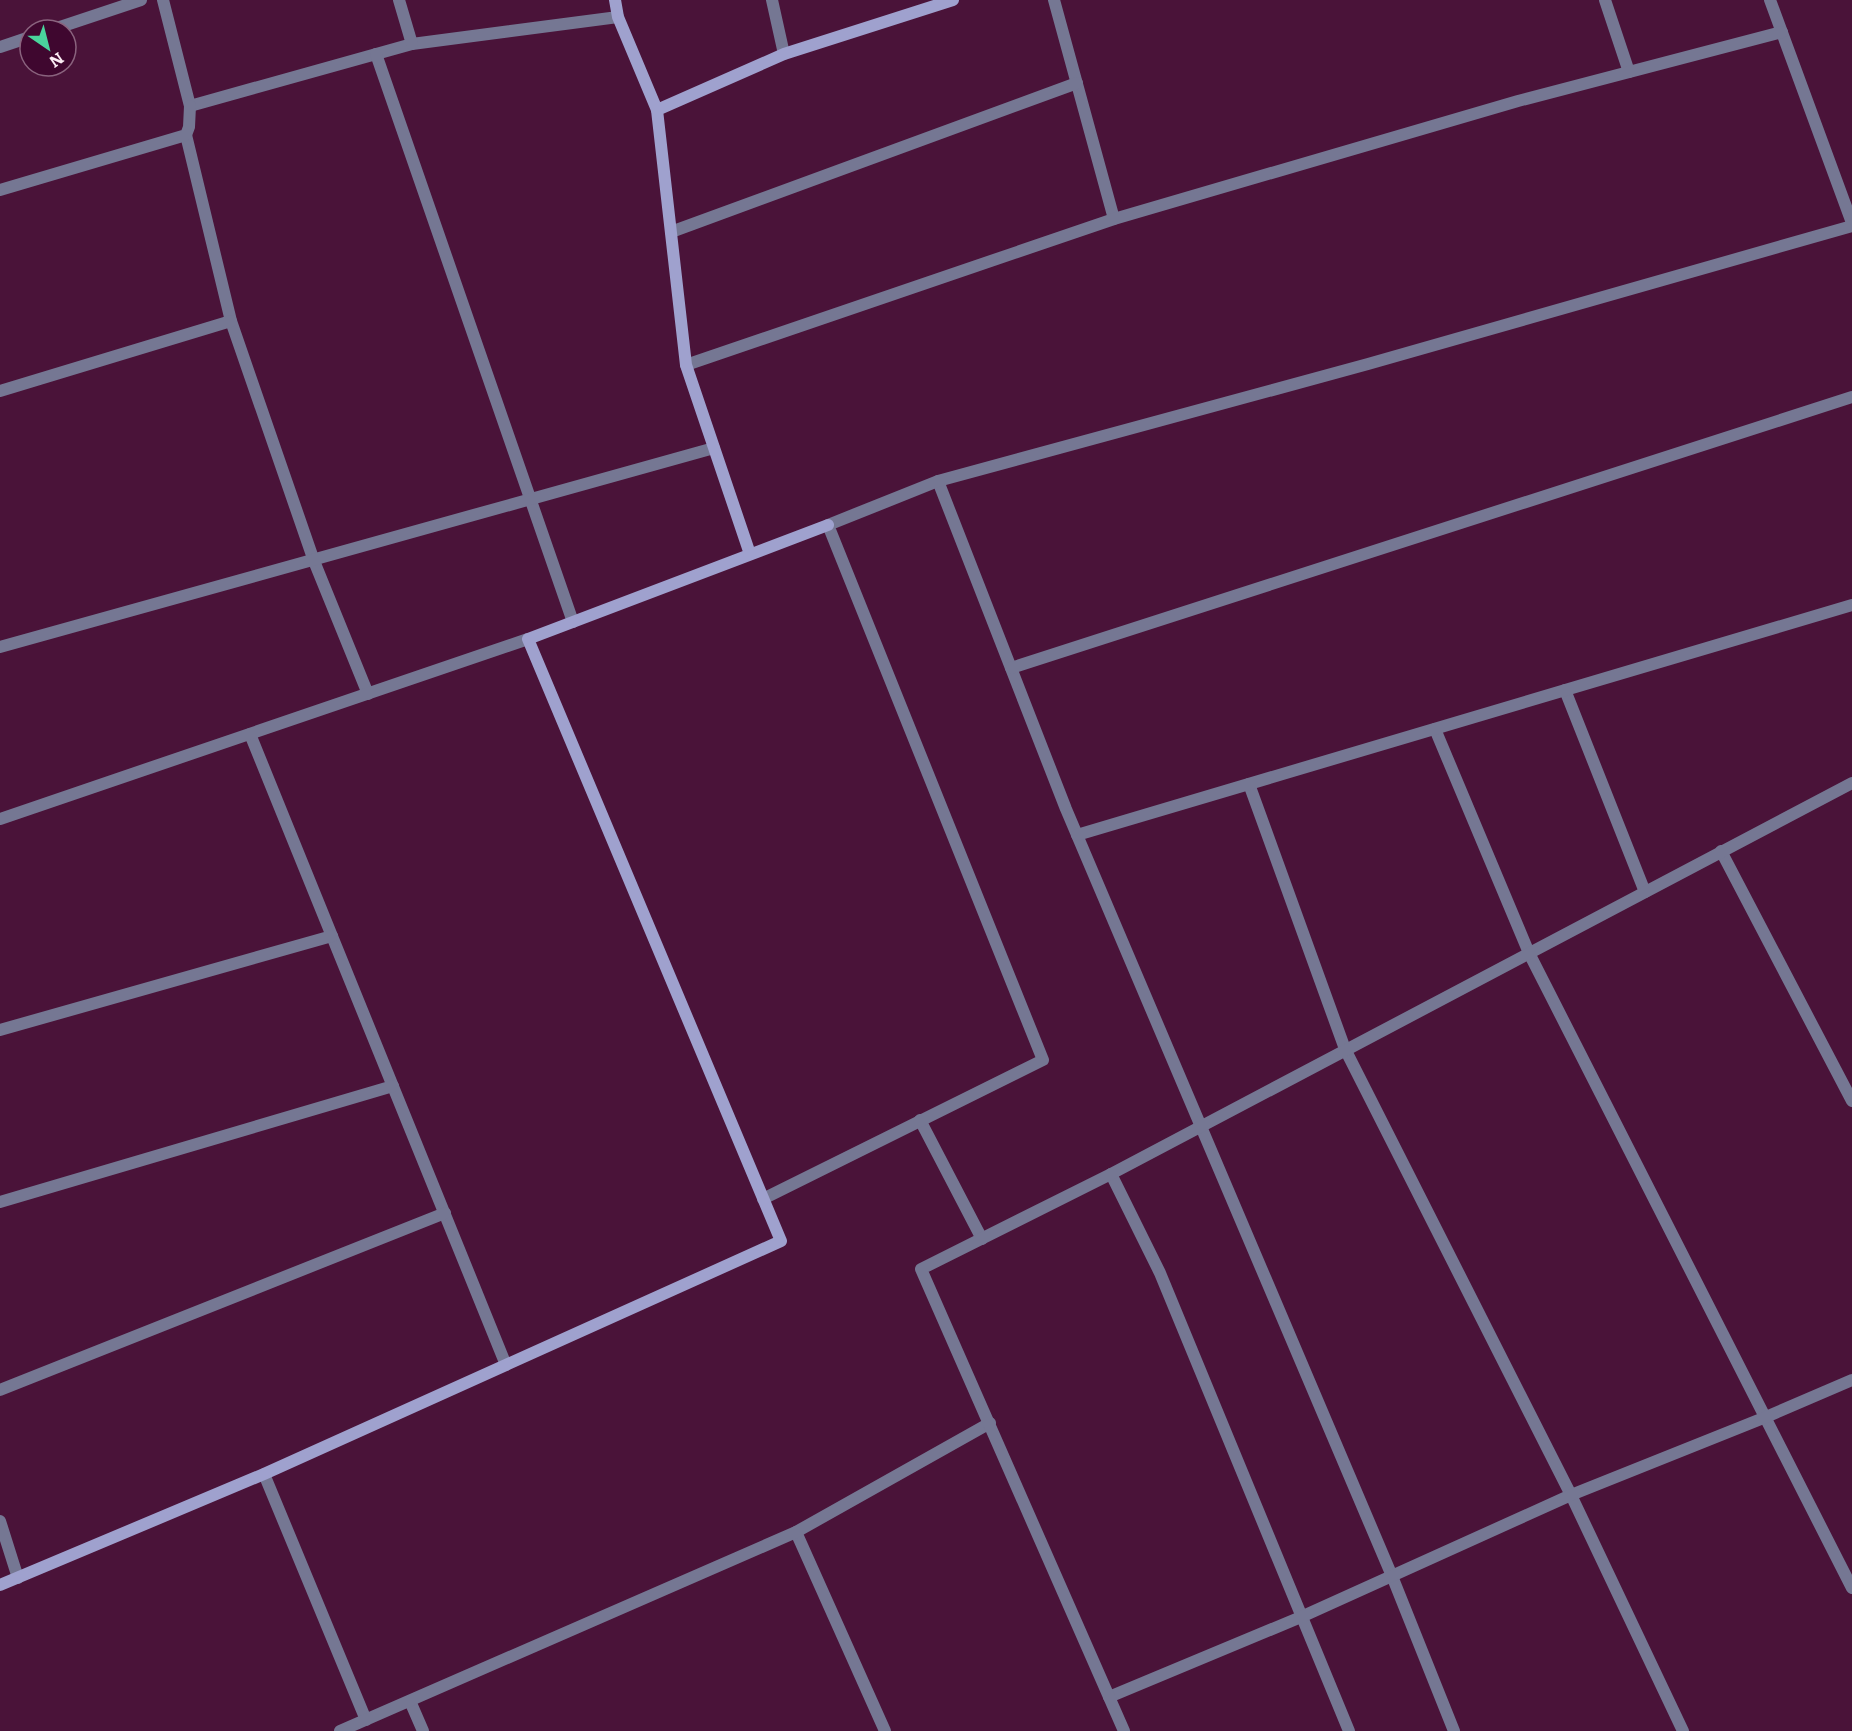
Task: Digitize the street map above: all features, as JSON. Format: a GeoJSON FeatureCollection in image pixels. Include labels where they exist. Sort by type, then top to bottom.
{"type":"FeatureCollection","features":[{"type":"Feature","properties":{"kind":"main road"},"geometry":{"type":"LineString","coordinates":[[615,0],[618,17],[657,110],[686,365],[750,554]]}},
{"type":"Feature","properties":{"kind":"main road"},"geometry":{"type":"LineString","coordinates":[[657,110],[784,54],[922,5],[953,0]]}},
{"type":"Feature","properties":{"kind":"main road"},"geometry":{"type":"LineString","coordinates":[[0,1585],[264,1474],[781,1241],[528,639],[828,525]]}},
{"type":"Feature","properties":{"kind":"street"},"geometry":{"type":"LineString","coordinates":[[78,21],[141,0]]}},
{"type":"Feature","properties":{"kind":"street"},"geometry":{"type":"LineString","coordinates":[[163,0],[190,106],[186,135],[231,321],[314,561],[368,694]]}},
{"type":"Feature","properties":{"kind":"street"},"geometry":{"type":"LineString","coordinates":[[399,0],[412,44]]}},
{"type":"Feature","properties":{"kind":"street"},"geometry":{"type":"LineString","coordinates":[[772,0],[784,54]]}},
{"type":"Feature","properties":{"kind":"street"},"geometry":{"type":"LineString","coordinates":[[1054,0],[1114,219]]}},
{"type":"Feature","properties":{"kind":"street"},"geometry":{"type":"LineString","coordinates":[[1605,0],[1629,72]]}},
{"type":"Feature","properties":{"kind":"street"},"geometry":{"type":"LineString","coordinates":[[763,1199],[1043,1060],[828,525],[938,481],[1368,364],[1852,224],[1770,0]]}},
{"type":"Feature","properties":{"kind":"street"},"geometry":{"type":"LineString","coordinates":[[190,106],[412,44],[618,17]]}},
{"type":"Feature","properties":{"kind":"street"},"geometry":{"type":"LineString","coordinates":[[686,365],[1114,219],[1518,100],[1782,32]]}},
{"type":"Feature","properties":{"kind":"street"},"geometry":{"type":"LineString","coordinates":[[0,47],[18,41]]}},
{"type":"Feature","properties":{"kind":"street"},"geometry":{"type":"LineString","coordinates":[[376,54],[573,622]]}},
{"type":"Feature","properties":{"kind":"street"},"geometry":{"type":"LineString","coordinates":[[671,232],[1077,83]]}},
{"type":"Feature","properties":{"kind":"street"},"geometry":{"type":"LineString","coordinates":[[0,190],[186,135]]}},
{"type":"Feature","properties":{"kind":"street"},"geometry":{"type":"LineString","coordinates":[[0,391],[231,321]]}},
{"type":"Feature","properties":{"kind":"street"},"geometry":{"type":"LineString","coordinates":[[1011,668],[1852,397]]}},
{"type":"Feature","properties":{"kind":"street"},"geometry":{"type":"LineString","coordinates":[[0,648],[714,448]]}},
{"type":"Feature","properties":{"kind":"street"},"geometry":{"type":"LineString","coordinates":[[938,481],[1077,835],[1392,1576],[1454,1731]]}},
{"type":"Feature","properties":{"kind":"street"},"geometry":{"type":"LineString","coordinates":[[1077,835],[1852,605]]}},
{"type":"Feature","properties":{"kind":"street"},"geometry":{"type":"LineString","coordinates":[[0,819],[528,639]]}},
{"type":"Feature","properties":{"kind":"street"},"geometry":{"type":"LineString","coordinates":[[1565,690],[1645,892]]}},
{"type":"Feature","properties":{"kind":"street"},"geometry":{"type":"LineString","coordinates":[[1435,729],[1529,953],[1852,1588]]}},
{"type":"Feature","properties":{"kind":"street"},"geometry":{"type":"LineString","coordinates":[[250,734],[506,1365]]}},
{"type":"Feature","properties":{"kind":"street"},"geometry":{"type":"LineString","coordinates":[[1124,1731],[921,1269],[1111,1174],[1852,783]]}},
{"type":"Feature","properties":{"kind":"street"},"geometry":{"type":"LineString","coordinates":[[1249,784],[1345,1049],[1571,1494],[1683,1731]]}},
{"type":"Feature","properties":{"kind":"street"},"geometry":{"type":"LineString","coordinates":[[1721,851],[1852,1101]]}},
{"type":"Feature","properties":{"kind":"street"},"geometry":{"type":"LineString","coordinates":[[0,1030],[332,936]]}},
{"type":"Feature","properties":{"kind":"street"},"geometry":{"type":"LineString","coordinates":[[0,1202],[393,1086]]}},
{"type":"Feature","properties":{"kind":"street"},"geometry":{"type":"LineString","coordinates":[[920,1120],[982,1239]]}},
{"type":"Feature","properties":{"kind":"street"},"geometry":{"type":"LineString","coordinates":[[1111,1174],[1160,1274],[1349,1731]]}},
{"type":"Feature","properties":{"kind":"street"},"geometry":{"type":"LineString","coordinates":[[0,1390],[445,1213]]}},
{"type":"Feature","properties":{"kind":"street"},"geometry":{"type":"LineString","coordinates":[[1109,1697],[1301,1617],[1571,1494],[1766,1417],[1852,1380]]}},
{"type":"Feature","properties":{"kind":"street"},"geometry":{"type":"LineString","coordinates":[[340,1731],[796,1532],[990,1423]]}},
{"type":"Feature","properties":{"kind":"street"},"geometry":{"type":"LineString","coordinates":[[264,1474],[366,1720]]}},
{"type":"Feature","properties":{"kind":"street"},"geometry":{"type":"LineString","coordinates":[[0,1521],[18,1578]]}},
{"type":"Feature","properties":{"kind":"street"},"geometry":{"type":"LineString","coordinates":[[796,1532],[885,1731]]}},
{"type":"Feature","properties":{"kind":"street"},"geometry":{"type":"LineString","coordinates":[[410,1701],[423,1731]]}}]}
